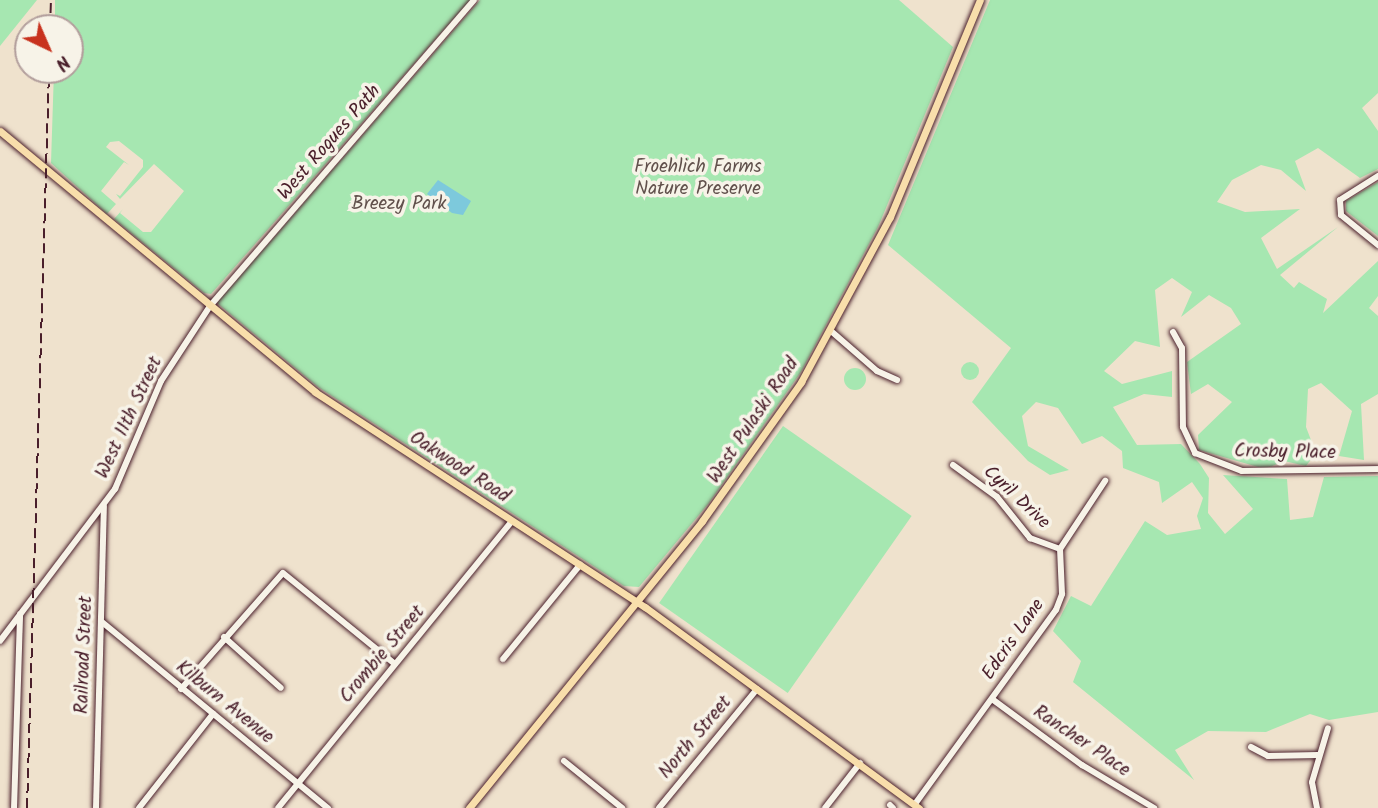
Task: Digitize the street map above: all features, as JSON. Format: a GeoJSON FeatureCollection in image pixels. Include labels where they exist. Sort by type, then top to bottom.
{"type":"FeatureCollection","features":[{"type":"Feature","properties":{"kind":"main road","name":"West Pulaski Road"},"geometry":{"type":"LineString","coordinates":[[469,808],[739,473],[831,331],[890,217],[980,0]]}},
{"type":"Feature","properties":{"kind":"main road","name":"Oakwood Road"},"geometry":{"type":"LineString","coordinates":[[0,131],[315,393],[638,601],[917,806]]}},
{"type":"Feature","properties":{"kind":"street","name":"West Rogues Path"},"geometry":{"type":"LineString","coordinates":[[210,306],[474,0]]}},
{"type":"Feature","properties":{"kind":"street"},"geometry":{"type":"LineString","coordinates":[[1378,176],[1340,200],[1341,215],[1378,245]]}},
{"type":"Feature","properties":{"kind":"street","name":"West 11th Street"},"geometry":{"type":"LineString","coordinates":[[1,635],[104,504],[161,380],[210,306]]}},
{"type":"Feature","properties":{"kind":"street"},"geometry":{"type":"LineString","coordinates":[[831,331],[877,371],[897,380]]}},
{"type":"Feature","properties":{"kind":"street","name":"Crosby Place"},"geometry":{"type":"LineString","coordinates":[[1173,332],[1182,348],[1183,427],[1195,453],[1242,471],[1378,469]]}},
{"type":"Feature","properties":{"kind":"street","name":"Cyril Drive"},"geometry":{"type":"LineString","coordinates":[[953,465],[997,497],[1030,538],[1060,549]]}},
{"type":"Feature","properties":{"kind":"street"},"geometry":{"type":"LineString","coordinates":[[1060,549],[1105,481]]}},
{"type":"Feature","properties":{"kind":"street","name":"Railroad Street"},"geometry":{"type":"LineString","coordinates":[[96,808],[104,504]]}},
{"type":"Feature","properties":{"kind":"street","name":"Crombie Street"},"geometry":{"type":"LineString","coordinates":[[278,808],[512,521]]}},
{"type":"Feature","properties":{"kind":"street","name":"Edcris Lane"},"geometry":{"type":"LineString","coordinates":[[917,806],[1056,610],[1062,594],[1060,549]]}},
{"type":"Feature","properties":{"kind":"street"},"geometry":{"type":"LineString","coordinates":[[503,659],[580,565]]}},
{"type":"Feature","properties":{"kind":"street"},"geometry":{"type":"LineString","coordinates":[[181,688],[283,573],[395,664]]}},
{"type":"Feature","properties":{"kind":"street"},"geometry":{"type":"LineString","coordinates":[[14,808],[20,613]]}},
{"type":"Feature","properties":{"kind":"street","name":"Kilburn Avenue"},"geometry":{"type":"LineString","coordinates":[[102,622],[328,808]]}},
{"type":"Feature","properties":{"kind":"street"},"geometry":{"type":"LineString","coordinates":[[224,637],[281,688]]}},
{"type":"Feature","properties":{"kind":"street","name":"North Street"},"geometry":{"type":"LineString","coordinates":[[659,808],[757,689]]}},
{"type":"Feature","properties":{"kind":"street","name":"Rancher Place"},"geometry":{"type":"LineString","coordinates":[[992,699],[1082,765],[1154,808]]}},
{"type":"Feature","properties":{"kind":"street"},"geometry":{"type":"LineString","coordinates":[[139,808],[212,714]]}},
{"type":"Feature","properties":{"kind":"street"},"geometry":{"type":"LineString","coordinates":[[1317,808],[1312,782],[1328,728]]}},
{"type":"Feature","properties":{"kind":"street"},"geometry":{"type":"LineString","coordinates":[[1251,747],[1268,756],[1318,755]]}},
{"type":"Feature","properties":{"kind":"street"},"geometry":{"type":"LineString","coordinates":[[564,761],[622,808]]}},
{"type":"Feature","properties":{"kind":"street"},"geometry":{"type":"LineString","coordinates":[[825,808],[860,763]]}},
{"type":"Feature","properties":{"kind":"green space"},"geometry":{"type":"Polygon","coordinates":[[[0,0],[37,0],[26,14],[14,14],[14,29],[0,46],[0,0]]]}},
{"type":"Feature","properties":{"kind":"green space"},"geometry":{"type":"Polygon","coordinates":[[[55,0],[470,0],[211,294],[204,293],[114,219],[123,209],[120,213],[143,232],[151,232],[184,191],[154,164],[120,199],[116,194],[120,196],[143,167],[143,160],[119,141],[110,142],[106,147],[129,165],[124,162],[101,191],[116,204],[107,214],[51,163],[54,84],[84,84],[84,14],[55,14],[55,0]]]}},
{"type":"Feature","properties":{"kind":"green space","name":"Froehlich Farms Nature Preserve"},"geometry":{"type":"Polygon","coordinates":[[[480,0],[899,0],[953,47],[878,227],[801,372],[709,503],[639,587],[624,586],[318,387],[217,303],[480,0]]]}},
{"type":"Feature","properties":{"kind":"green space"},"geometry":{"type":"Polygon","coordinates":[[[990,0],[1378,0],[1378,93],[1362,108],[1378,131],[1378,169],[1360,178],[1318,148],[1295,161],[1306,191],[1281,170],[1261,165],[1232,180],[1217,202],[1245,212],[1300,209],[1261,238],[1277,269],[1338,227],[1280,275],[1294,288],[1299,282],[1327,299],[1323,313],[1378,261],[1378,296],[1369,308],[1378,316],[1378,394],[1361,404],[1364,460],[1339,456],[1352,411],[1321,383],[1308,389],[1306,427],[1316,453],[1306,466],[1284,461],[1265,469],[1199,450],[1198,435],[1232,402],[1208,384],[1191,394],[1187,362],[1241,324],[1231,308],[1209,295],[1181,317],[1192,292],[1172,278],[1155,290],[1160,347],[1135,341],[1104,371],[1122,384],[1172,371],[1172,397],[1144,394],[1113,407],[1137,445],[1181,444],[1200,464],[1209,478],[1208,513],[1225,534],[1253,509],[1223,475],[1287,479],[1290,520],[1313,517],[1324,477],[1378,476],[1378,712],[1329,720],[1310,714],[1266,732],[1208,731],[1175,750],[1194,780],[1073,682],[1081,661],[1053,631],[1071,596],[1091,606],[1145,521],[1167,535],[1201,529],[1197,516],[1203,498],[1192,482],[1162,503],[1159,482],[1123,468],[1122,451],[1102,436],[1082,444],[1058,408],[1036,402],[1022,416],[1028,446],[1069,470],[1050,475],[1028,461],[972,402],[1011,348],[888,245],[990,0]]]}},
{"type":"Feature","properties":{"kind":"green space"},"geometry":{"type":"Polygon","coordinates":[[[1378,182],[1378,236],[1346,211],[1346,201],[1378,182]]]}},
{"type":"Feature","properties":{"kind":"green space"},"geometry":{"type":"Polygon","coordinates":[[[970,362],[976,365],[979,371],[976,377],[970,380],[964,377],[961,371],[964,365],[970,362]]]}},
{"type":"Feature","properties":{"kind":"green space"},"geometry":{"type":"Polygon","coordinates":[[[855,368],[863,371],[866,379],[863,387],[855,390],[847,387],[844,379],[847,371],[855,368]]]}},
{"type":"Feature","properties":{"kind":"green space"},"geometry":{"type":"Polygon","coordinates":[[[783,426],[912,516],[788,693],[659,603],[783,426]]]}},
{"type":"Feature","properties":{"kind":"water"},"geometry":{"type":"Polygon","coordinates":[[[438,180],[471,201],[463,215],[452,213],[427,194],[438,180]]]}},
{"type":"Feature","properties":{"kind":"railway"},"geometry":{"type":"LineString","coordinates":[[50,14],[51,0]]}},
{"type":"Feature","properties":{"kind":"railway"},"geometry":{"type":"LineString","coordinates":[[27,808],[49,84]]}},
{"type":"Feature","properties":{"kind":"park label","name":"Breezy Park"},"geometry":{"type":"Point","coordinates":[399,205]}}]}
